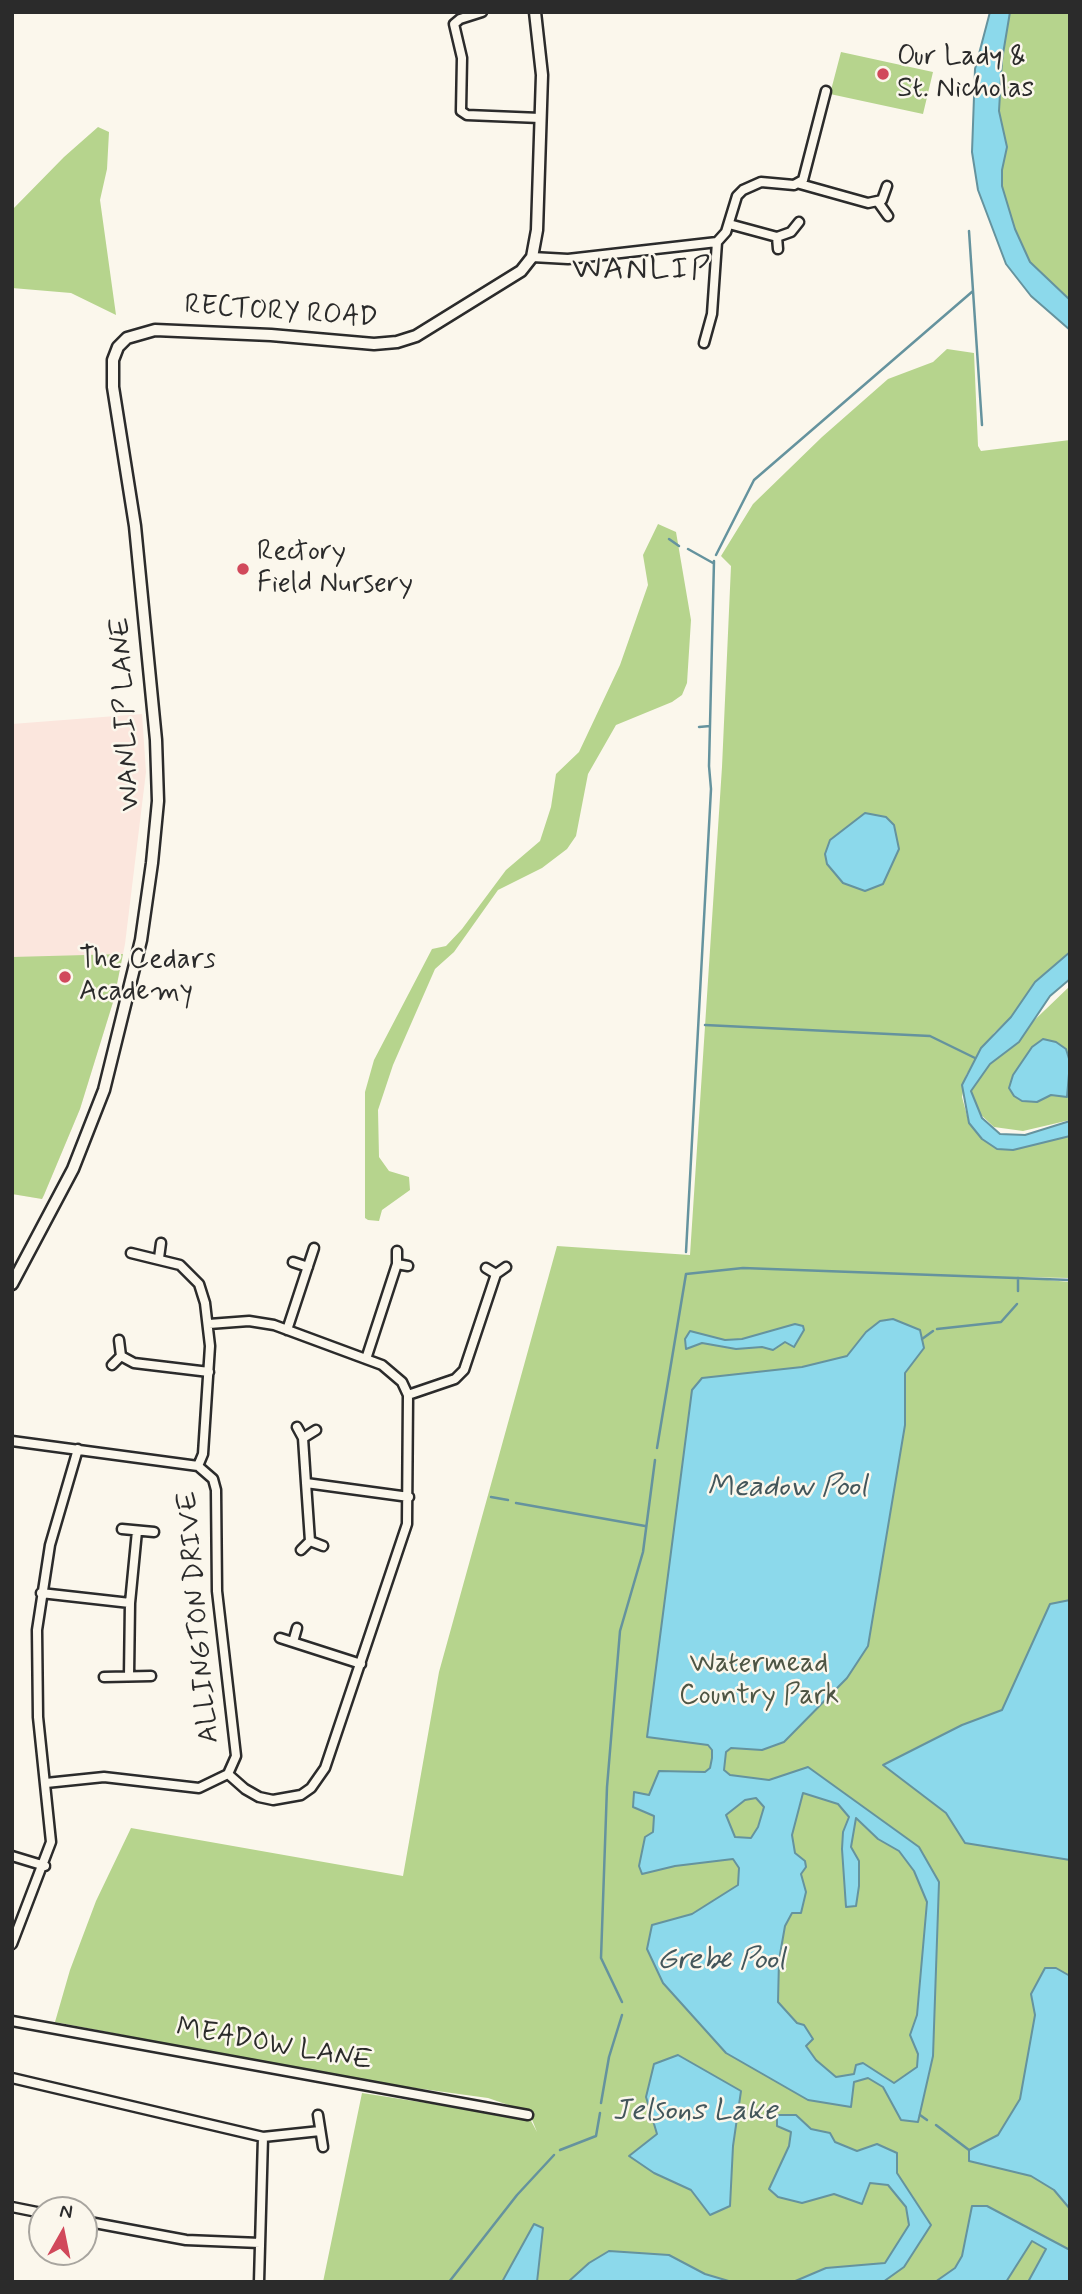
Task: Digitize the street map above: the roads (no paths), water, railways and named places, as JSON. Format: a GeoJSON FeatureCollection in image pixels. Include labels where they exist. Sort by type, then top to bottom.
{"type":"FeatureCollection","features":[{"type":"Feature","properties":{"kind":"street"},"geometry":{"type":"LineString","coordinates":[[482,12],[460,19],[454,24],[462,58],[461,111],[467,116],[540,118]]}},
{"type":"Feature","properties":{"kind":"street"},"geometry":{"type":"LineString","coordinates":[[536,12],[541,44],[540,118],[537,230],[532,257],[568,259],[717,242]]}},
{"type":"Feature","properties":{"kind":"street"},"geometry":{"type":"LineString","coordinates":[[800,184],[827,92]]}},
{"type":"Feature","properties":{"kind":"street"},"geometry":{"type":"LineString","coordinates":[[704,343],[712,314],[717,242],[729,224],[737,196],[753,184],[800,184],[868,203],[878,202]]}},
{"type":"Feature","properties":{"kind":"street"},"geometry":{"type":"LineString","coordinates":[[878,202],[887,186]]}},
{"type":"Feature","properties":{"kind":"street"},"geometry":{"type":"LineString","coordinates":[[878,202],[888,216]]}},
{"type":"Feature","properties":{"kind":"street"},"geometry":{"type":"LineString","coordinates":[[729,224],[777,237],[791,232],[799,222]]}},
{"type":"Feature","properties":{"kind":"street"},"geometry":{"type":"LineString","coordinates":[[777,237],[778,249]]}},
{"type":"Feature","properties":{"kind":"street","name":"RECTORY ROAD"},"geometry":{"type":"LineString","coordinates":[[141,576],[112,371],[118,347],[127,338],[139,333],[172,329],[374,344],[397,342],[416,336],[478,299],[521,271],[532,257]]}},
{"type":"Feature","properties":{"kind":"street","name":"WANLIP LANE"},"geometry":{"type":"LineString","coordinates":[[12,1284],[73,1169],[94,1118],[118,1043],[141,940],[158,801],[156,740],[141,576]]}},
{"type":"Feature","properties":{"kind":"street"},"geometry":{"type":"LineString","coordinates":[[159,1258],[161,1243]]}},
{"type":"Feature","properties":{"kind":"street"},"geometry":{"type":"LineString","coordinates":[[287,1330],[314,1248]]}},
{"type":"Feature","properties":{"kind":"street"},"geometry":{"type":"LineString","coordinates":[[366,1359],[397,1264],[397,1251]]}},
{"type":"Feature","properties":{"kind":"street","name":"ALLINGTON DRIVE"},"geometry":{"type":"LineString","coordinates":[[46,1783],[78,1778],[114,1778],[199,1788],[228,1774],[236,1756],[218,1591],[216,1490],[213,1479],[198,1466],[203,1454],[209,1372],[209,1324],[199,1284],[192,1275],[180,1265],[131,1253]]}},
{"type":"Feature","properties":{"kind":"street"},"geometry":{"type":"LineString","coordinates":[[293,1262],[308,1267]]}},
{"type":"Feature","properties":{"kind":"street"},"geometry":{"type":"LineString","coordinates":[[397,1264],[408,1266]]}},
{"type":"Feature","properties":{"kind":"street"},"geometry":{"type":"LineString","coordinates":[[408,1395],[455,1380],[464,1370],[496,1274],[506,1267]]}},
{"type":"Feature","properties":{"kind":"street"},"geometry":{"type":"LineString","coordinates":[[486,1268],[496,1274]]}},
{"type":"Feature","properties":{"kind":"street"},"geometry":{"type":"LineString","coordinates":[[209,1324],[249,1321],[287,1330],[366,1359],[394,1373],[408,1395],[409,1497],[404,1535],[325,1768],[311,1788],[301,1795],[273,1800],[252,1793],[228,1774]]}},
{"type":"Feature","properties":{"kind":"street"},"geometry":{"type":"LineString","coordinates":[[119,1340],[121,1356]]}},
{"type":"Feature","properties":{"kind":"street"},"geometry":{"type":"LineString","coordinates":[[121,1356],[134,1363],[209,1372]]}},
{"type":"Feature","properties":{"kind":"street"},"geometry":{"type":"LineString","coordinates":[[112,1365],[121,1356]]}},
{"type":"Feature","properties":{"kind":"street"},"geometry":{"type":"LineString","coordinates":[[297,1427],[303,1438],[310,1541],[301,1550]]}},
{"type":"Feature","properties":{"kind":"street"},"geometry":{"type":"LineString","coordinates":[[303,1438],[316,1430]]}},
{"type":"Feature","properties":{"kind":"street"},"geometry":{"type":"LineString","coordinates":[[12,1441],[198,1466]]}},
{"type":"Feature","properties":{"kind":"street"},"geometry":{"type":"LineString","coordinates":[[12,1944],[45,1866],[51,1842],[36,1671],[41,1593],[50,1545],[78,1449]]}},
{"type":"Feature","properties":{"kind":"street"},"geometry":{"type":"LineString","coordinates":[[306,1483],[409,1497]]}},
{"type":"Feature","properties":{"kind":"street"},"geometry":{"type":"LineString","coordinates":[[122,1529],[154,1532]]}},
{"type":"Feature","properties":{"kind":"street"},"geometry":{"type":"LineString","coordinates":[[129,1676],[130,1603],[137,1531]]}},
{"type":"Feature","properties":{"kind":"street"},"geometry":{"type":"LineString","coordinates":[[310,1541],[323,1546]]}},
{"type":"Feature","properties":{"kind":"street"},"geometry":{"type":"LineString","coordinates":[[41,1593],[130,1603]]}},
{"type":"Feature","properties":{"kind":"street"},"geometry":{"type":"LineString","coordinates":[[292,1642],[297,1628]]}},
{"type":"Feature","properties":{"kind":"street"},"geometry":{"type":"LineString","coordinates":[[280,1638],[361,1664]]}},
{"type":"Feature","properties":{"kind":"street"},"geometry":{"type":"LineString","coordinates":[[104,1677],[151,1676]]}},
{"type":"Feature","properties":{"kind":"street"},"geometry":{"type":"LineString","coordinates":[[12,1856],[45,1866]]}},
{"type":"Feature","properties":{"kind":"street","name":"MEADOW LANE"},"geometry":{"type":"LineString","coordinates":[[12,2021],[528,2115]]}},
{"type":"Feature","properties":{"kind":"street"},"geometry":{"type":"LineString","coordinates":[[12,2078],[263,2137],[320,2131]]}},
{"type":"Feature","properties":{"kind":"street"},"geometry":{"type":"LineString","coordinates":[[318,2115],[323,2147]]}},
{"type":"Feature","properties":{"kind":"street"},"geometry":{"type":"LineString","coordinates":[[259,2282],[263,2137]]}},
{"type":"Feature","properties":{"kind":"street"},"geometry":{"type":"LineString","coordinates":[[98,2224],[186,2240],[260,2243]]}},
{"type":"Feature","properties":{"kind":"water"},"geometry":{"type":"Polygon","coordinates":[[[990,12],[1010,12],[1002,60],[999,111],[1007,147],[1002,186],[1015,229],[1030,262],[1070,300],[1070,330],[1031,296],[1006,264],[978,190],[972,152],[975,69],[990,12]]]}},
{"type":"Feature","properties":{"kind":"water"},"geometry":{"type":"Polygon","coordinates":[[[865,813],[886,817],[894,825],[899,849],[883,884],[865,891],[843,883],[827,864],[825,854],[830,840],[865,813]]]}},
{"type":"Feature","properties":{"kind":"water"},"geometry":{"type":"Polygon","coordinates":[[[1070,952],[1070,979],[1050,996],[1019,1042],[990,1064],[971,1091],[982,1118],[1000,1134],[1025,1135],[1070,1121],[1070,1136],[1013,1150],[997,1149],[982,1139],[969,1123],[962,1085],[981,1048],[1011,1017],[1035,982],[1070,952]]]}},
{"type":"Feature","properties":{"kind":"water"},"geometry":{"type":"Polygon","coordinates":[[[1043,1039],[1056,1042],[1066,1049],[1070,1062],[1067,1097],[1051,1095],[1037,1102],[1022,1101],[1014,1096],[1009,1088],[1013,1075],[1032,1047],[1043,1039]]]}},
{"type":"Feature","properties":{"kind":"water","name":"Meadow Pool"},"geometry":{"type":"Polygon","coordinates":[[[893,1319],[920,1330],[924,1348],[905,1373],[905,1425],[868,1646],[847,1678],[784,1742],[762,1750],[731,1748],[726,1752],[724,1770],[730,1775],[769,1780],[808,1767],[919,1847],[939,1882],[933,2056],[918,2122],[901,2120],[883,2087],[868,2078],[854,2082],[851,2107],[808,2100],[726,2053],[663,1983],[647,1949],[652,1925],[692,1914],[738,1885],[739,1868],[733,1859],[675,1866],[642,1874],[639,1866],[645,1837],[653,1832],[654,1816],[633,1807],[634,1792],[649,1795],[659,1771],[705,1772],[710,1768],[712,1758],[712,1750],[708,1745],[647,1737],[692,1390],[702,1378],[802,1367],[847,1356],[866,1332],[880,1321],[893,1319]],[[803,1793],[792,1835],[795,1853],[805,1861],[806,1867],[801,1874],[806,1892],[801,1913],[792,1913],[785,1926],[779,1960],[778,2002],[797,2023],[804,2025],[813,2039],[806,2046],[816,2060],[836,2077],[854,2074],[856,2065],[863,2063],[894,2083],[917,2067],[918,2054],[910,2035],[917,2015],[927,1902],[914,1871],[899,1851],[878,1839],[856,1818],[851,1847],[859,1861],[859,1886],[856,1906],[846,1907],[842,1849],[843,1832],[849,1817],[838,1804],[803,1793]],[[756,1798],[745,1800],[726,1815],[735,1837],[751,1838],[758,1827],[764,1807],[756,1798]]]}},
{"type":"Feature","properties":{"kind":"water"},"geometry":{"type":"Polygon","coordinates":[[[795,1324],[803,1326],[804,1330],[794,1347],[785,1342],[773,1350],[762,1347],[736,1349],[702,1343],[686,1349],[685,1339],[690,1331],[725,1340],[742,1339],[795,1324]]]}},
{"type":"Feature","properties":{"kind":"water"},"geometry":{"type":"Polygon","coordinates":[[[1070,1600],[1070,1860],[965,1843],[946,1813],[883,1765],[962,1725],[1002,1710],[1050,1604],[1070,1600]]]}},
{"type":"Feature","properties":{"kind":"water"},"geometry":{"type":"Polygon","coordinates":[[[1045,1968],[1056,1968],[1070,1976],[1070,2209],[1054,2190],[1031,2176],[969,2161],[969,2150],[998,2135],[1020,2099],[1035,2015],[1031,1994],[1045,1968]]]}},
{"type":"Feature","properties":{"kind":"water","name":"Jelsons Lake"},"geometry":{"type":"Polygon","coordinates":[[[678,2055],[741,2091],[733,2146],[730,2206],[710,2215],[691,2190],[654,2173],[629,2156],[657,2134],[646,2097],[654,2064],[678,2055]]]}},
{"type":"Feature","properties":{"kind":"water"},"geometry":{"type":"Polygon","coordinates":[[[777,2115],[796,2115],[811,2129],[830,2133],[835,2142],[857,2151],[877,2144],[897,2153],[897,2173],[931,2225],[904,2267],[883,2282],[793,2282],[826,2268],[885,2263],[909,2225],[906,2207],[888,2185],[870,2183],[862,2204],[834,2194],[802,2203],[778,2197],[769,2189],[789,2146],[791,2132],[777,2126],[777,2115]]]}},
{"type":"Feature","properties":{"kind":"water"},"geometry":{"type":"Polygon","coordinates":[[[972,2206],[987,2206],[1070,2250],[1070,2282],[1028,2282],[1046,2249],[1032,2241],[1006,2282],[935,2282],[955,2268],[962,2256],[972,2206]]]}},
{"type":"Feature","properties":{"kind":"water"},"geometry":{"type":"Polygon","coordinates":[[[534,2224],[543,2228],[537,2282],[502,2282],[534,2224]]]}},
{"type":"Feature","properties":{"kind":"water"},"geometry":{"type":"Polygon","coordinates":[[[609,2251],[669,2255],[705,2274],[732,2282],[568,2282],[589,2263],[609,2251]]]}},
{"type":"Feature","properties":{"kind":"waterway"},"geometry":{"type":"LineString","coordinates":[[969,231],[982,425]]}},
{"type":"Feature","properties":{"kind":"waterway"},"geometry":{"type":"LineString","coordinates":[[716,555],[754,480],[973,291]]}},
{"type":"Feature","properties":{"kind":"waterway"},"geometry":{"type":"LineString","coordinates":[[669,539],[679,546]]}},
{"type":"Feature","properties":{"kind":"waterway"},"geometry":{"type":"LineString","coordinates":[[688,549],[713,563]]}},
{"type":"Feature","properties":{"kind":"waterway"},"geometry":{"type":"LineString","coordinates":[[686,1252],[711,789],[709,766],[714,561]]}},
{"type":"Feature","properties":{"kind":"waterway"},"geometry":{"type":"LineString","coordinates":[[699,727],[710,726]]}},
{"type":"Feature","properties":{"kind":"waterway"},"geometry":{"type":"LineString","coordinates":[[705,1025],[930,1036],[975,1058]]}},
{"type":"Feature","properties":{"kind":"waterway"},"geometry":{"type":"LineString","coordinates":[[657,1448],[686,1274],[743,1268],[1070,1280]]}},
{"type":"Feature","properties":{"kind":"waterway"},"geometry":{"type":"LineString","coordinates":[[1018,1278],[1018,1291]]}},
{"type":"Feature","properties":{"kind":"waterway"},"geometry":{"type":"LineString","coordinates":[[937,1329],[1001,1322],[1017,1304]]}},
{"type":"Feature","properties":{"kind":"waterway"},"geometry":{"type":"LineString","coordinates":[[922,1339],[933,1331]]}},
{"type":"Feature","properties":{"kind":"waterway"},"geometry":{"type":"LineString","coordinates":[[622,2002],[601,1958],[607,1787],[620,1631],[643,1552],[655,1460]]}},
{"type":"Feature","properties":{"kind":"waterway"},"geometry":{"type":"LineString","coordinates":[[491,1497],[508,1500]]}},
{"type":"Feature","properties":{"kind":"waterway"},"geometry":{"type":"LineString","coordinates":[[516,1503],[645,1526]]}},
{"type":"Feature","properties":{"kind":"waterway"},"geometry":{"type":"LineString","coordinates":[[601,2103],[609,2057],[622,2015]]}},
{"type":"Feature","properties":{"kind":"waterway"},"geometry":{"type":"LineString","coordinates":[[560,2150],[596,2136],[600,2113]]}},
{"type":"Feature","properties":{"kind":"waterway"},"geometry":{"type":"LineString","coordinates":[[920,2115],[927,2120]]}},
{"type":"Feature","properties":{"kind":"waterway"},"geometry":{"type":"LineString","coordinates":[[936,2125],[969,2150]]}},
{"type":"Feature","properties":{"kind":"waterway"},"geometry":{"type":"LineString","coordinates":[[449,2282],[517,2195],[554,2155]]}},
{"type":"Feature","properties":{"kind":"place","name":"Our Lady & St. Nicholas"},"geometry":{"type":"Point","coordinates":[883,74]}},
{"type":"Feature","properties":{"kind":"place","name":"Rectory Field Nursery"},"geometry":{"type":"Point","coordinates":[243,569]}},
{"type":"Feature","properties":{"kind":"place","name":"The Cedars Academy"},"geometry":{"type":"Point","coordinates":[65,977]}},
{"type":"Feature","properties":{"kind":"district","name":"WANLIP"},"geometry":{"type":"Point","coordinates":[642,271]}},
{"type":"Feature","properties":{"kind":"park label","name":"Watermead Country Park"},"geometry":{"type":"Point","coordinates":[759,1681]}},
{"type":"Feature","properties":{"kind":"water label","name":"Grebe Pool"},"geometry":{"type":"Point","coordinates":[721,1962]}}]}
